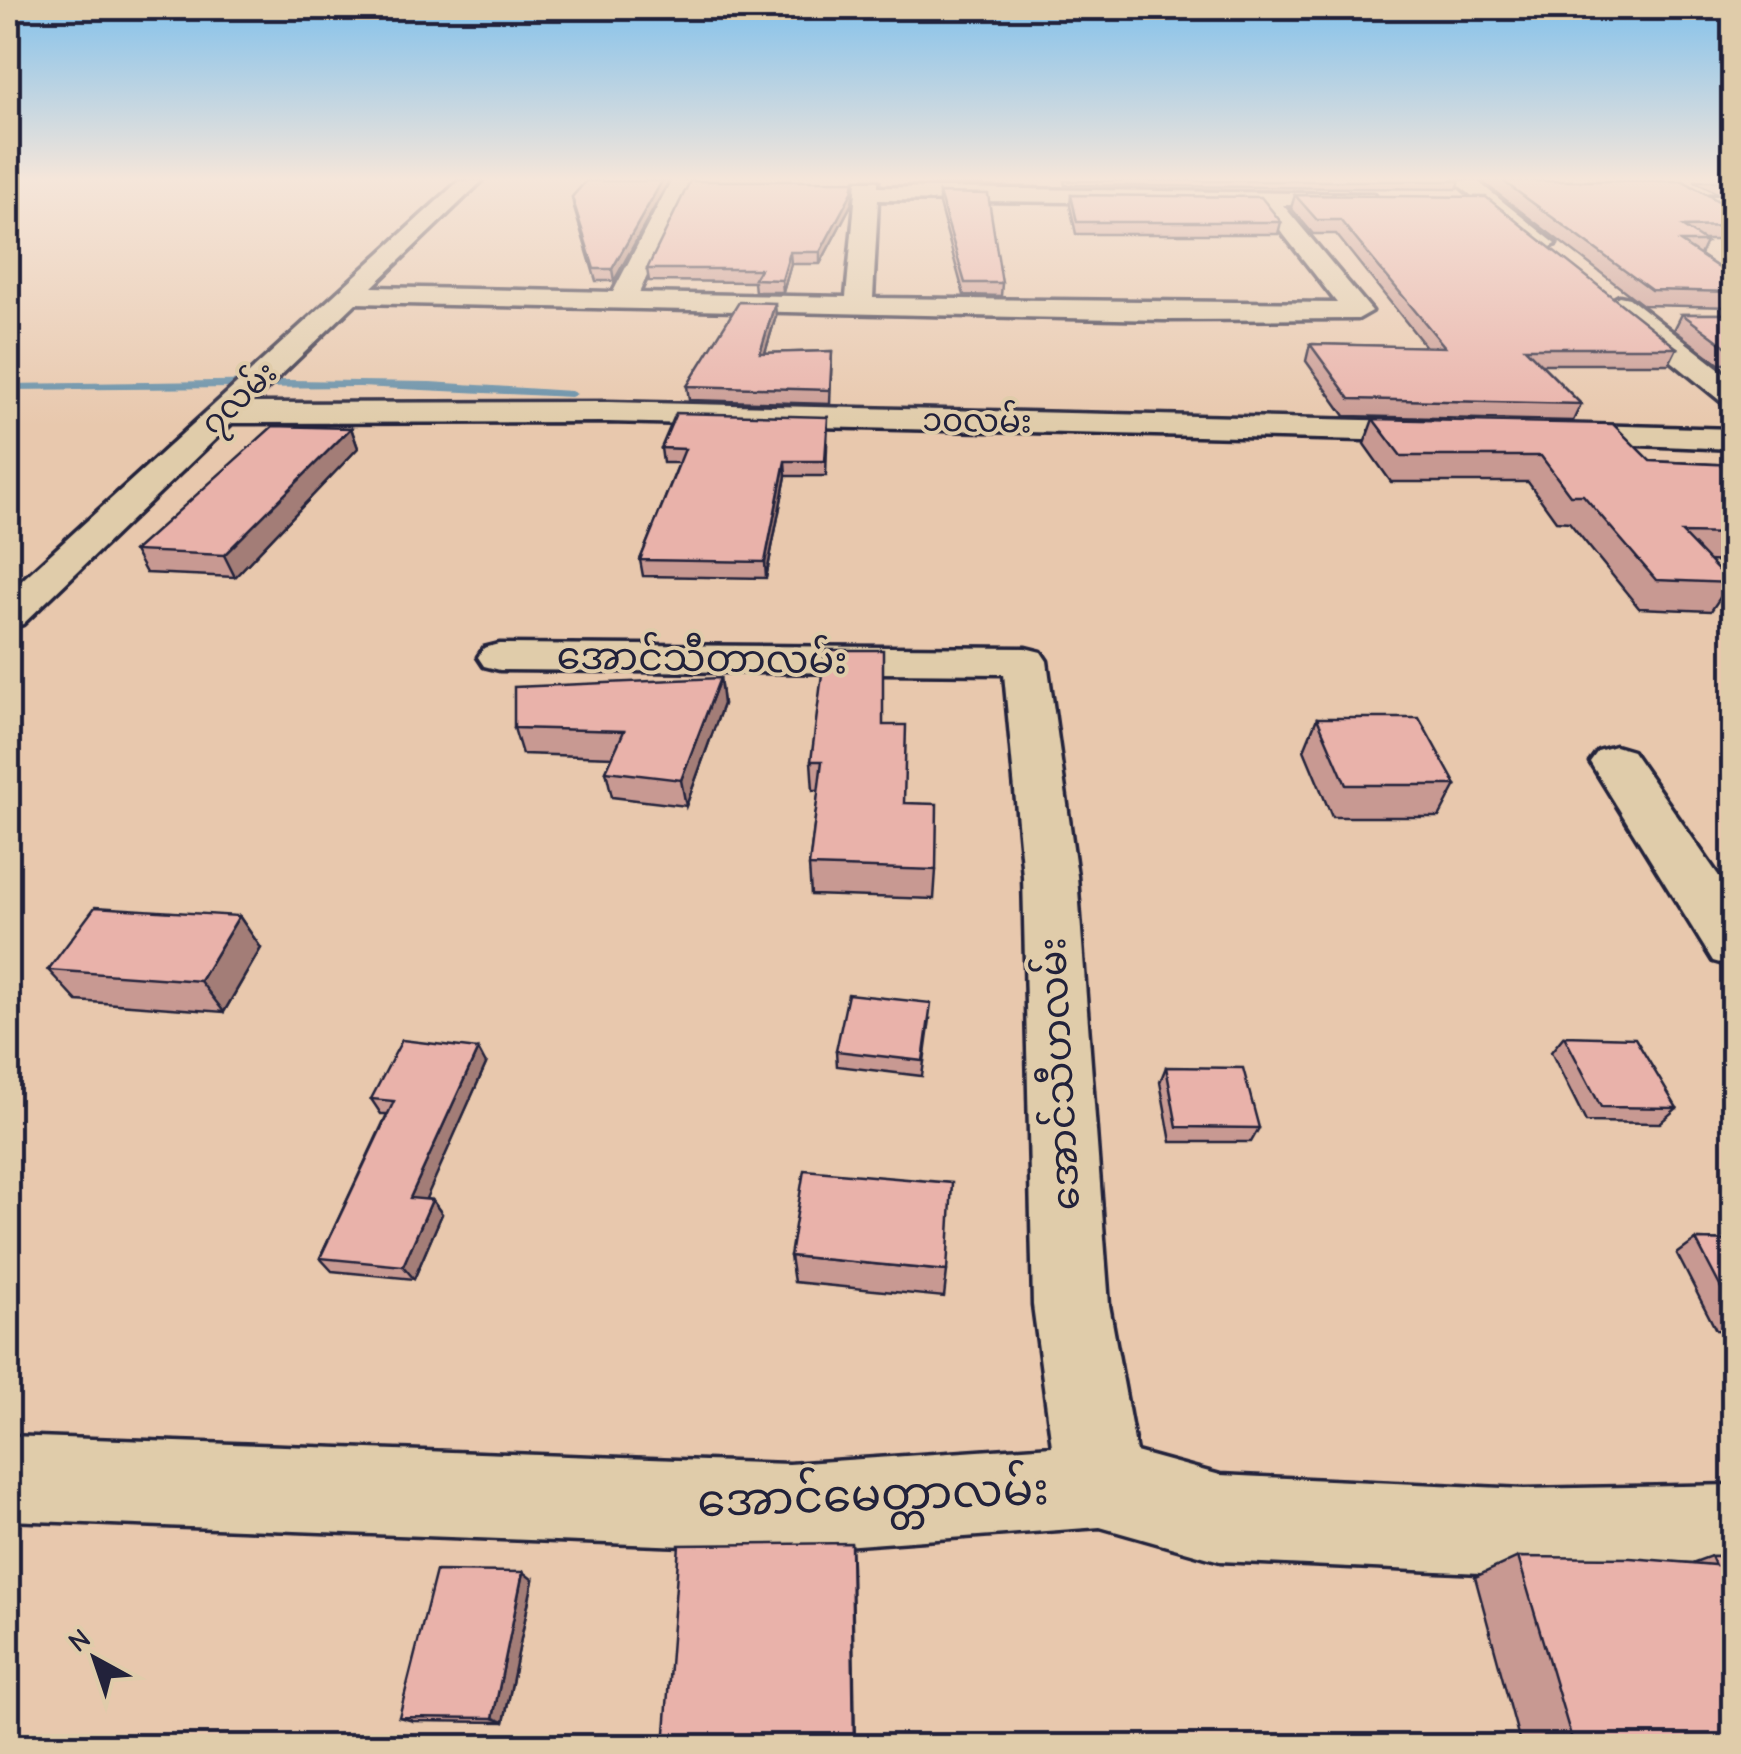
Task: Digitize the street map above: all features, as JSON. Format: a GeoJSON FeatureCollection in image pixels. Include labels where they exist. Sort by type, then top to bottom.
{"type":"FeatureCollection","features":[{"type":"Feature","properties":{"kind":"street","name":"၇လမ်း"},"geometry":{"type":"LineString","coordinates":[[8,615],[384,263]]}},
{"type":"Feature","properties":{"kind":"street"},"geometry":{"type":"LineString","coordinates":[[623,298],[641,263]]}},
{"type":"Feature","properties":{"kind":"street"},"geometry":{"type":"LineString","coordinates":[[859,304],[861,263]]}},
{"type":"Feature","properties":{"kind":"street"},"geometry":{"type":"LineString","coordinates":[[350,295],[1164,312],[1358,311],[1319,263]]}},
{"type":"Feature","properties":{"kind":"street"},"geometry":{"type":"LineString","coordinates":[[1591,282],[1734,396]]}},
{"type":"Feature","properties":{"kind":"street"},"geometry":{"type":"LineString","coordinates":[[1635,317],[1674,318]]}},
{"type":"Feature","properties":{"kind":"street","name":"၁၀လမ်း"},"geometry":{"type":"LineString","coordinates":[[232,402],[1483,433]]}},
{"type":"Feature","properties":{"kind":"street"},"geometry":{"type":"LineString","coordinates":[[1521,434],[1734,439]]}},
{"type":"Feature","properties":{"kind":"street","name":"အောင်သီတာလမ်း"},"geometry":{"type":"LineString","coordinates":[[500,658],[1025,661]]}},
{"type":"Feature","properties":{"kind":"street","name":"အောင်သီဟလမ်း"},"geometry":{"type":"LineString","coordinates":[[1025,661],[1050,876],[1071,1305],[1100,1486]]}},
{"type":"Feature","properties":{"kind":"street"},"geometry":{"type":"LineString","coordinates":[[1615,762],[1734,945]]}},
{"type":"Feature","properties":{"kind":"street","name":"အောင်မေတ္တာလမ်း"},"geometry":{"type":"LineString","coordinates":[[8,1478],[790,1507],[1100,1486],[1220,1518],[1524,1532],[1734,1528]]}},
{"type":"Feature","properties":{"kind":"building"},"geometry":{"type":"Polygon","coordinates":[[[592,263],[615,263],[612,269],[594,269],[592,263]]]}},
{"type":"Feature","properties":{"kind":"building"},"geometry":{"type":"Polygon","coordinates":[[[650,263],[787,263],[782,280],[754,279],[760,269],[647,269],[650,263]]]}},
{"type":"Feature","properties":{"kind":"building"},"geometry":{"type":"Polygon","coordinates":[[[959,263],[999,263],[1002,283],[965,283],[959,263]]]}},
{"type":"Feature","properties":{"kind":"building"},"geometry":{"type":"Polygon","coordinates":[[[1375,263],[1569,263],[1677,348],[1525,348],[1581,404],[1350,399],[1310,344],[1445,347],[1375,263]]]}},
{"type":"Feature","properties":{"kind":"building"},"geometry":{"type":"Polygon","coordinates":[[[1614,263],[1711,263],[1734,278],[1734,292],[1651,290],[1614,263]]]}},
{"type":"Feature","properties":{"kind":"building"},"geometry":{"type":"Polygon","coordinates":[[[739,302],[775,303],[760,353],[832,351],[830,390],[687,386],[739,302]]]}},
{"type":"Feature","properties":{"kind":"building"},"geometry":{"type":"Polygon","coordinates":[[[1682,314],[1734,314],[1734,348],[1728,348],[1682,314]]]}},
{"type":"Feature","properties":{"kind":"building"},"geometry":{"type":"Polygon","coordinates":[[[676,413],[828,417],[825,461],[785,461],[765,562],[640,560],[685,449],[661,448],[676,413]]]}},
{"type":"Feature","properties":{"kind":"building"},"geometry":{"type":"Polygon","coordinates":[[[1373,419],[1613,424],[1650,461],[1734,465],[1734,534],[1682,533],[1730,583],[1656,580],[1583,495],[1570,495],[1541,456],[1401,456],[1373,419]]]}},
{"type":"Feature","properties":{"kind":"building"},"geometry":{"type":"Polygon","coordinates":[[[273,426],[351,428],[224,555],[134,551],[273,426]]]}},
{"type":"Feature","properties":{"kind":"building"},"geometry":{"type":"Polygon","coordinates":[[[825,650],[883,650],[883,725],[906,725],[904,803],[937,804],[936,870],[809,866],[822,761],[811,761],[825,650]]]}},
{"type":"Feature","properties":{"kind":"building"},"geometry":{"type":"Polygon","coordinates":[[[720,678],[681,780],[606,771],[624,731],[514,728],[514,687],[720,678]]]}},
{"type":"Feature","properties":{"kind":"building"},"geometry":{"type":"Polygon","coordinates":[[[1317,718],[1419,718],[1456,785],[1346,785],[1317,718]]]}},
{"type":"Feature","properties":{"kind":"building"},"geometry":{"type":"Polygon","coordinates":[[[95,907],[239,916],[200,981],[48,970],[95,907]]]}},
{"type":"Feature","properties":{"kind":"building"},"geometry":{"type":"Polygon","coordinates":[[[848,994],[931,1003],[923,1061],[836,1051],[848,994]]]}},
{"type":"Feature","properties":{"kind":"building"},"geometry":{"type":"Polygon","coordinates":[[[1564,1036],[1635,1038],[1677,1108],[1601,1107],[1564,1036]]]}},
{"type":"Feature","properties":{"kind":"building"},"geometry":{"type":"Polygon","coordinates":[[[402,1040],[478,1049],[410,1198],[432,1200],[403,1266],[320,1258],[394,1101],[371,1099],[402,1040]]]}},
{"type":"Feature","properties":{"kind":"building"},"geometry":{"type":"Polygon","coordinates":[[[1166,1067],[1243,1068],[1259,1128],[1177,1127],[1166,1067]]]}},
{"type":"Feature","properties":{"kind":"building"},"geometry":{"type":"Polygon","coordinates":[[[804,1170],[952,1183],[947,1271],[790,1256],[804,1170]]]}},
{"type":"Feature","properties":{"kind":"building"},"geometry":{"type":"Polygon","coordinates":[[[1696,1240],[1734,1241],[1734,1313],[1696,1240]]]}},
{"type":"Feature","properties":{"kind":"building"},"geometry":{"type":"Polygon","coordinates":[[[851,1543],[854,1746],[664,1746],[679,1545],[851,1543]]]}},
{"type":"Feature","properties":{"kind":"building"},"geometry":{"type":"Polygon","coordinates":[[[1711,1556],[1734,1556],[1734,1746],[1574,1746],[1518,1557],[1630,1558],[1715,1565],[1711,1556]]]}},
{"type":"Feature","properties":{"kind":"building"},"geometry":{"type":"Polygon","coordinates":[[[436,1571],[523,1572],[493,1718],[399,1717],[436,1571]]]}},
{"type":"Feature","properties":{"kind":"waterway"},"geometry":{"type":"LineString","coordinates":[[8,387],[360,384],[571,394]]}}]}
